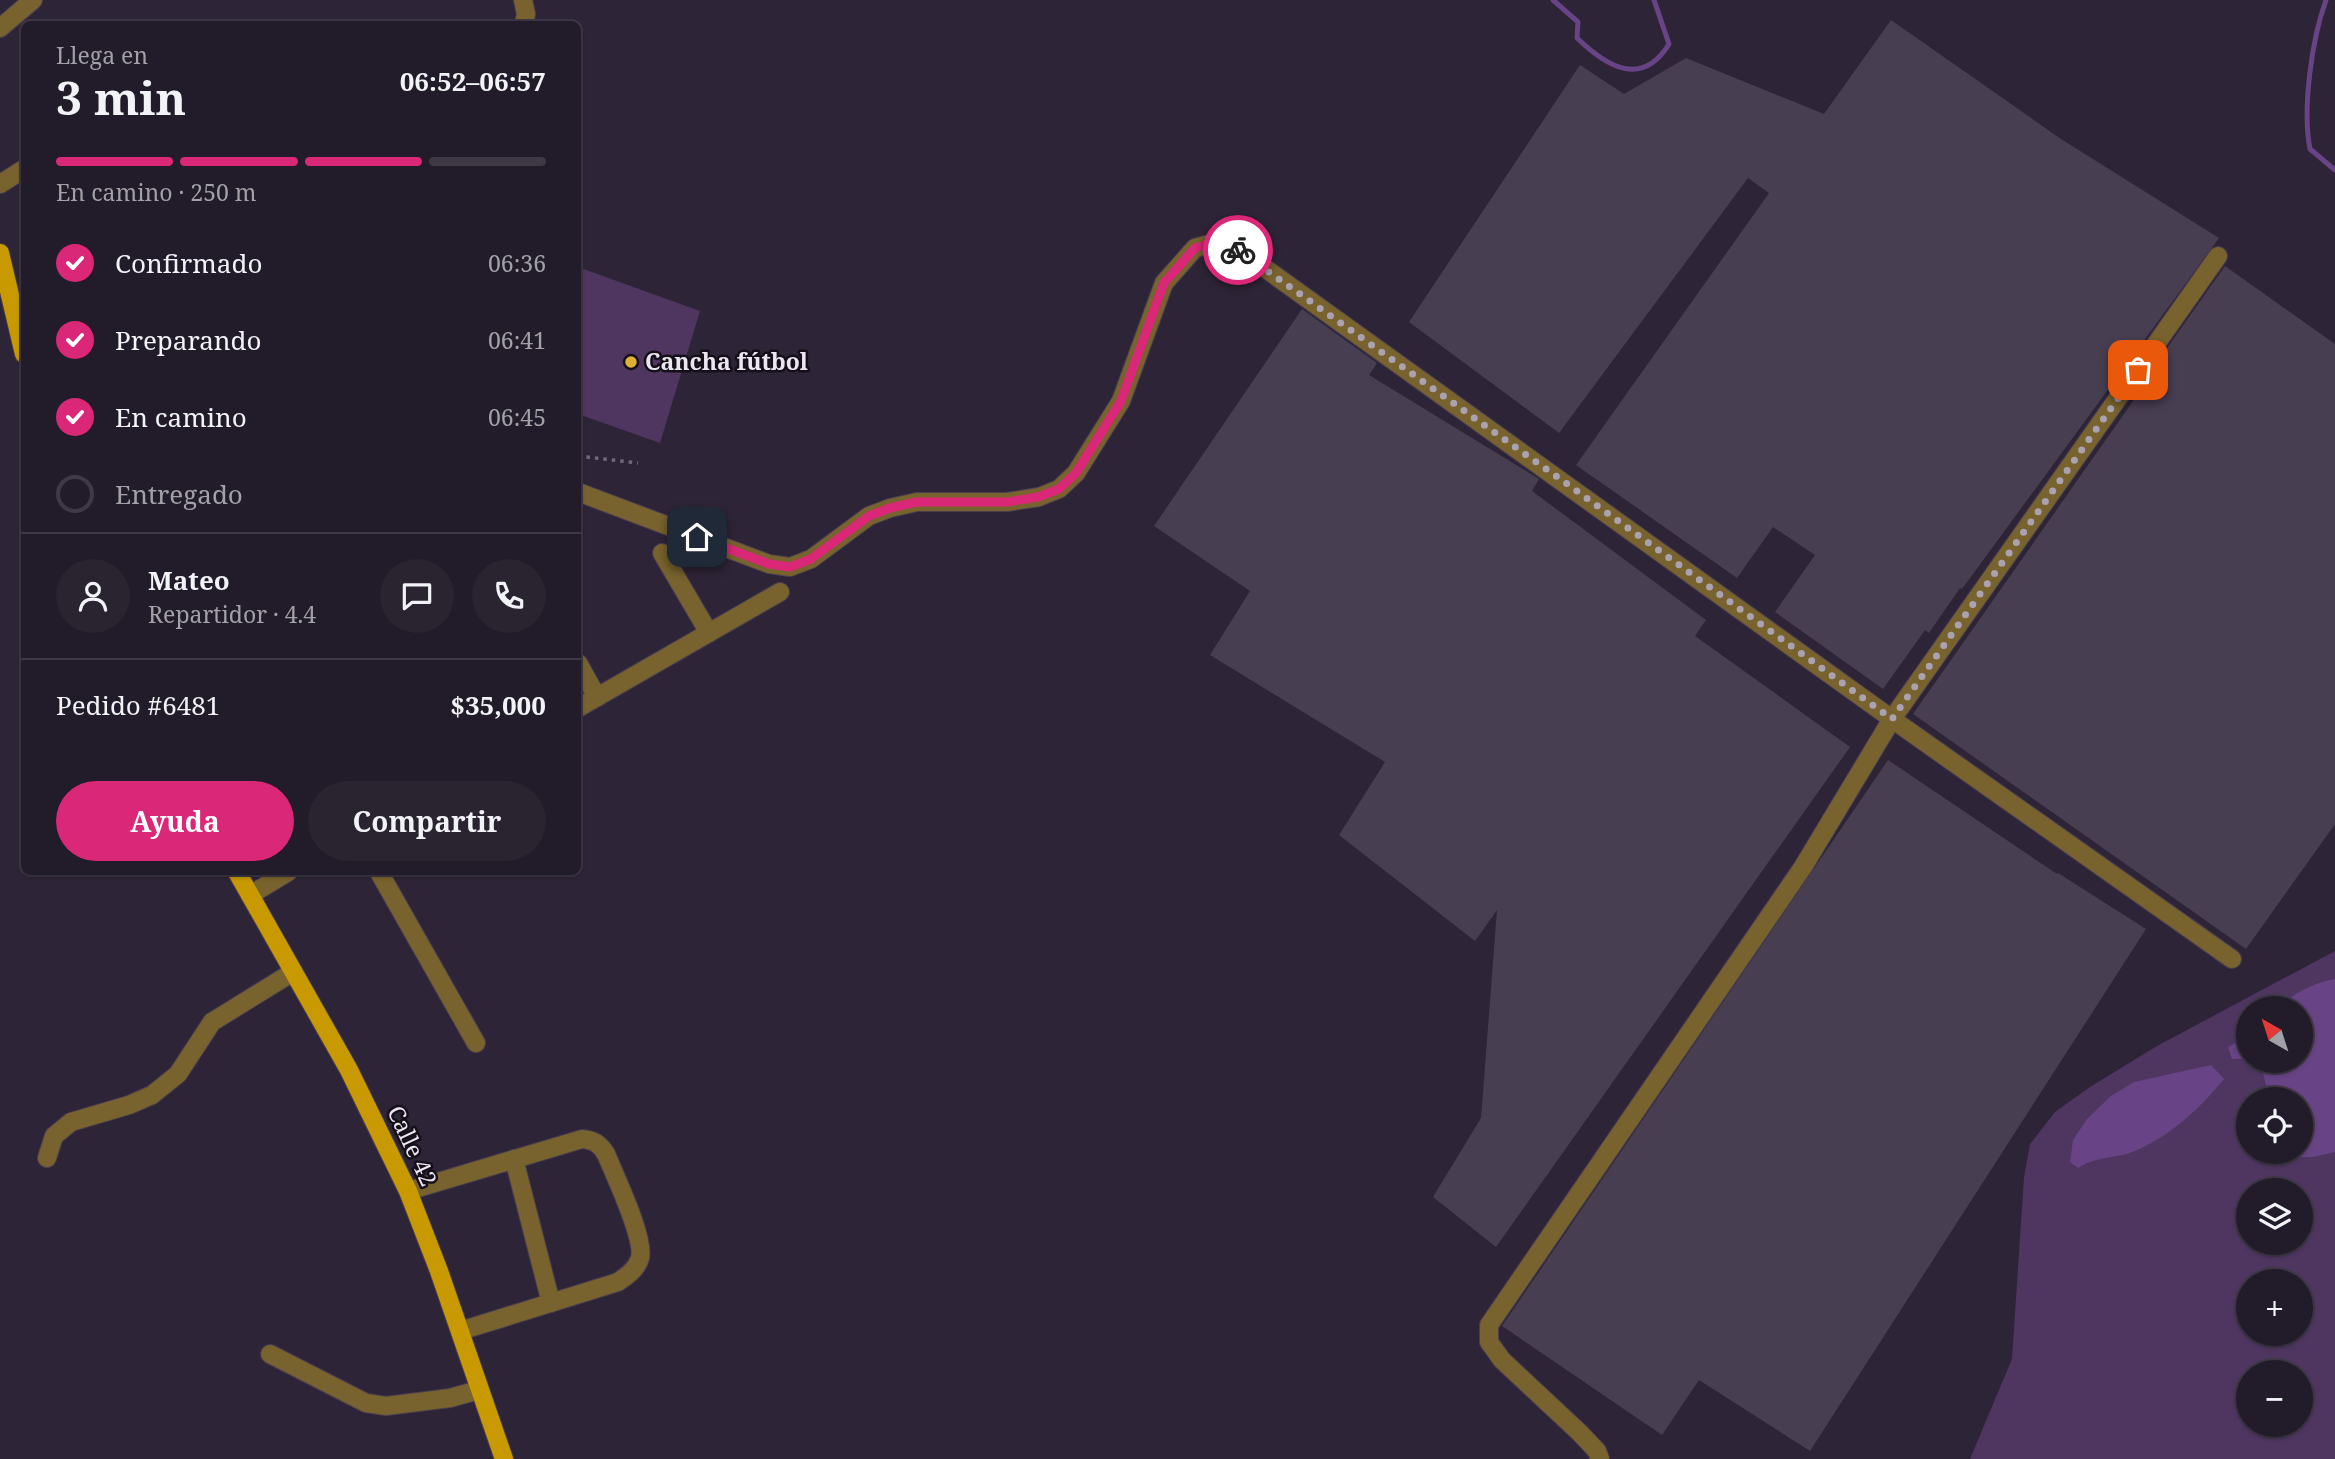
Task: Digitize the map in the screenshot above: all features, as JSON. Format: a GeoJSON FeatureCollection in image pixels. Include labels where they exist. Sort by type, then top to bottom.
{"type":"FeatureCollection","features":[{"type":"Feature","properties":{"kind":"main road"},"geometry":{"type":"LineString","coordinates":[[0,253],[21,341]]}},
{"type":"Feature","properties":{"kind":"main road","name":"Calle 42"},"geometry":{"type":"LineString","coordinates":[[239,875],[349,1070],[408,1191],[504,1459]]}},
{"type":"Feature","properties":{"kind":"street"},"geometry":{"type":"LineString","coordinates":[[0,28],[33,0]]}},
{"type":"Feature","properties":{"kind":"street"},"geometry":{"type":"LineString","coordinates":[[523,0],[525,21]]}},
{"type":"Feature","properties":{"kind":"street"},"geometry":{"type":"LineString","coordinates":[[0,184],[21,171]]}},
{"type":"Feature","properties":{"kind":"street"},"geometry":{"type":"LineString","coordinates":[[581,493],[769,564],[790,567],[811,559],[869,516],[890,508],[917,502],[1007,502],[1049,493],[1059,489],[1076,473],[1121,401],[1164,283],[1195,248],[1217,242],[1241,251],[1892,719],[2232,959]]}},
{"type":"Feature","properties":{"kind":"street"},"geometry":{"type":"LineString","coordinates":[[1600,1459],[1597,1451],[1580,1433],[1502,1360],[1489,1342],[1489,1325],[1803,867],[1892,719],[2218,256]]}},
{"type":"Feature","properties":{"kind":"street"},"geometry":{"type":"LineString","coordinates":[[662,553],[709,633]]}},
{"type":"Feature","properties":{"kind":"street"},"geometry":{"type":"LineString","coordinates":[[581,706],[780,592]]}},
{"type":"Feature","properties":{"kind":"street"},"geometry":{"type":"LineString","coordinates":[[581,668],[597,697]]}},
{"type":"Feature","properties":{"kind":"street"},"geometry":{"type":"LineString","coordinates":[[250,895],[283,875]]}},
{"type":"Feature","properties":{"kind":"street"},"geometry":{"type":"LineString","coordinates":[[381,875],[476,1042]]}},
{"type":"Feature","properties":{"kind":"street"},"geometry":{"type":"LineString","coordinates":[[47,1158],[54,1136],[71,1122],[129,1105],[152,1095],[178,1074],[212,1022],[293,972]]}},
{"type":"Feature","properties":{"kind":"street"},"geometry":{"type":"LineString","coordinates":[[408,1191],[582,1139],[592,1140],[600,1145],[606,1154],[640,1241],[640,1258],[632,1271],[618,1282],[460,1331]]}},
{"type":"Feature","properties":{"kind":"street"},"geometry":{"type":"LineString","coordinates":[[514,1159],[551,1303]]}},
{"type":"Feature","properties":{"kind":"street"},"geometry":{"type":"LineString","coordinates":[[270,1354],[366,1403],[386,1406],[450,1398],[480,1390]]}},
{"type":"Feature","properties":{"kind":"path"},"geometry":{"type":"LineString","coordinates":[[581,456],[638,463]]}},
{"type":"Feature","properties":{"kind":"shaded area","name":"Cancha fútbol"},"geometry":{"type":"Polygon","coordinates":[[[581,268],[700,311],[660,443],[581,415],[581,268]]]}},
{"type":"Feature","properties":{"kind":"shaded area"},"geometry":{"type":"Polygon","coordinates":[[[2335,951],[2335,1459],[1970,1459],[2012,1359],[2024,1177],[2030,1144],[2055,1112],[2157,1046],[2236,1004],[2236,1073],[2314,1073],[2314,996],[2251,996],[2335,951]]]}},
{"type":"Feature","properties":{"kind":"shaded area"},"geometry":{"type":"Polygon","coordinates":[[[2335,979],[2335,1152],[2313,1157],[2313,1087],[2267,1087],[2263,1073],[2314,1073],[2314,996],[2294,996],[2335,979]]]}},
{"type":"Feature","properties":{"kind":"shaded area"},"geometry":{"type":"Polygon","coordinates":[[[2236,1042],[2236,1059],[2232,1059],[2228,1047],[2236,1042]]]}},
{"type":"Feature","properties":{"kind":"shaded area"},"geometry":{"type":"Polygon","coordinates":[[[2211,1065],[2224,1079],[2195,1111],[2173,1129],[2135,1151],[2093,1161],[2078,1168],[2070,1162],[2073,1140],[2087,1119],[2111,1096],[2134,1082],[2211,1065]]]}},
{"type":"Feature","properties":{"kind":"building"},"geometry":{"type":"Polygon","coordinates":[[[1891,20],[2061,139],[2219,238],[1962,589],[1960,588],[1929,633],[1925,630],[1883,689],[1775,612],[1815,555],[1773,527],[1737,578],[1576,465],[1769,193],[1748,178],[1559,433],[1409,322],[1580,65],[1624,94],[1686,58],[1824,114],[1891,20]]]}},
{"type":"Feature","properties":{"kind":"building"},"geometry":{"type":"Polygon","coordinates":[[[2225,266],[2335,344],[2335,824],[2246,949],[1913,714],[2225,266]]]}},
{"type":"Feature","properties":{"kind":"building"},"geometry":{"type":"Polygon","coordinates":[[[1302,309],[1377,363],[1369,375],[1539,479],[1532,491],[1706,620],[1695,636],[1850,747],[1496,1247],[1433,1197],[1481,1118],[1497,910],[1475,941],[1339,835],[1385,762],[1210,655],[1250,591],[1154,526],[1302,309]]]}},
{"type":"Feature","properties":{"kind":"building"},"geometry":{"type":"Polygon","coordinates":[[[1888,760],[2057,874],[2146,929],[1810,1451],[1699,1380],[1662,1435],[1502,1326],[1888,760]]]}},
{"type":"Feature","properties":{"kind":"waterway"},"geometry":{"type":"LineString","coordinates":[[1553,0],[1578,22],[1577,38],[1588,48],[1612,64],[1636,69],[1659,58],[1669,44],[1654,0]]}},
{"type":"Feature","properties":{"kind":"waterway"},"geometry":{"type":"LineString","coordinates":[[2326,0],[2316,34],[2307,114],[2310,149],[2335,170]]}},
{"type":"Feature","properties":{"kind":"way so far"},"geometry":{"type":"LineString","coordinates":[[1238,250],[1892,719],[2138,370]]}},
{"type":"Feature","properties":{"kind":"place","name":"Cancha fútbol"},"geometry":{"type":"Point","coordinates":[631,362]}},
{"type":"Feature","properties":{"kind":"route"},"geometry":{"type":"LineString","coordinates":[[697,537],[769,564],[790,567],[811,559],[869,516],[890,508],[917,502],[1007,502],[1038,497],[1059,489],[1076,473],[1121,401],[1164,283],[1195,248],[1217,242],[1238,250]]}}]}
